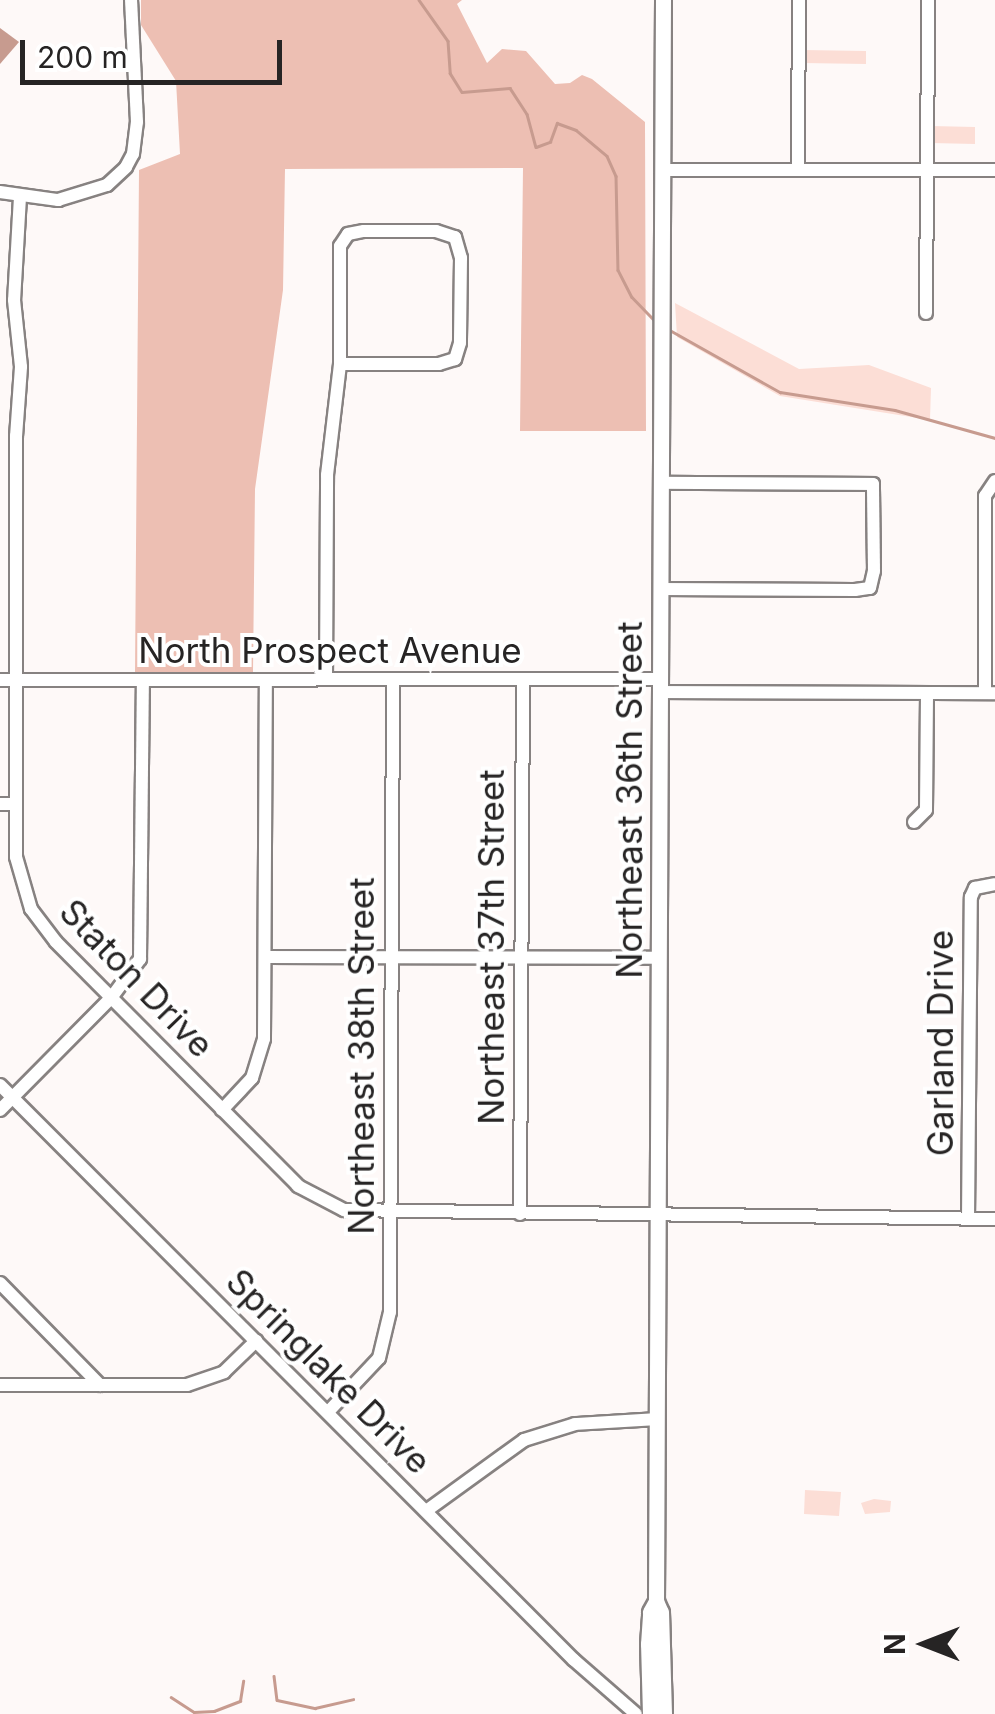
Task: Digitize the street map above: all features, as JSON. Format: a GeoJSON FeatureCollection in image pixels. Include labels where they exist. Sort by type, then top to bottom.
{"type":"FeatureCollection","features":[{"type":"Feature","properties":{"kind":"main road","name":"Northeast 36th Street"},"geometry":{"type":"LineString","coordinates":[[663,0],[656,1601],[661,1612],[664,1714]]}},
{"type":"Feature","properties":{"kind":"main road","name":"Northeast 36th Street"},"geometry":{"type":"LineString","coordinates":[[650,1714],[648,1644],[650,1612],[656,1601]]}},
{"type":"Feature","properties":{"kind":"street"},"geometry":{"type":"LineString","coordinates":[[0,192],[58,200],[93,192],[126,167],[133,154],[136,122],[131,0]]}},
{"type":"Feature","properties":{"kind":"street"},"geometry":{"type":"LineString","coordinates":[[798,0],[798,170]]}},
{"type":"Feature","properties":{"kind":"street"},"geometry":{"type":"LineString","coordinates":[[926,313],[928,0]]}},
{"type":"Feature","properties":{"kind":"street"},"geometry":{"type":"LineString","coordinates":[[662,170],[995,170]]}},
{"type":"Feature","properties":{"kind":"street","name":"Staton Drive"},"geometry":{"type":"LineString","coordinates":[[20,196],[14,300],[20,408],[16,436],[17,868],[31,909],[48,934],[312,1196],[344,1210],[390,1214],[995,1219]]}},
{"type":"Feature","properties":{"kind":"street"},"geometry":{"type":"LineString","coordinates":[[326,680],[328,458],[340,364],[340,253],[345,236],[364,231],[445,232],[456,237],[461,258],[460,343],[455,359],[439,364],[340,364]]}},
{"type":"Feature","properties":{"kind":"street"},"geometry":{"type":"LineString","coordinates":[[990,693],[985,496],[994,481]]}},
{"type":"Feature","properties":{"kind":"street"},"geometry":{"type":"LineString","coordinates":[[660,483],[873,484],[874,571],[870,588],[660,589]]}},
{"type":"Feature","properties":{"kind":"street","name":"Northeast 38th Street"},"geometry":{"type":"LineString","coordinates":[[328,1412],[366,1375],[387,1336],[392,679]]}},
{"type":"Feature","properties":{"kind":"street","name":"North Prospect Avenue"},"geometry":{"type":"LineString","coordinates":[[0,680],[522,680],[990,693]]}},
{"type":"Feature","properties":{"kind":"street"},"geometry":{"type":"LineString","coordinates":[[0,1110],[136,969],[144,940],[143,680]]}},
{"type":"Feature","properties":{"kind":"street"},"geometry":{"type":"LineString","coordinates":[[222,1110],[252,1078],[260,1059],[265,957],[266,680]]}},
{"type":"Feature","properties":{"kind":"street","name":"Northeast 37th Street"},"geometry":{"type":"LineString","coordinates":[[520,1214],[522,680]]}},
{"type":"Feature","properties":{"kind":"street"},"geometry":{"type":"LineString","coordinates":[[914,822],[926,810],[926,693]]}},
{"type":"Feature","properties":{"kind":"street"},"geometry":{"type":"LineString","coordinates":[[0,804],[16,804]]}},
{"type":"Feature","properties":{"kind":"street","name":"Garland Drive"},"geometry":{"type":"LineString","coordinates":[[968,1219],[971,897],[975,888],[995,884]]}},
{"type":"Feature","properties":{"kind":"street"},"geometry":{"type":"LineString","coordinates":[[265,957],[658,958]]}},
{"type":"Feature","properties":{"kind":"street","name":"Springlake Drive"},"geometry":{"type":"LineString","coordinates":[[0,1085],[614,1699],[636,1714]]}},
{"type":"Feature","properties":{"kind":"street"},"geometry":{"type":"LineString","coordinates":[[0,1283],[100,1386]]}},
{"type":"Feature","properties":{"kind":"street"},"geometry":{"type":"LineString","coordinates":[[0,1385],[198,1383],[224,1372],[256,1340]]}},
{"type":"Feature","properties":{"kind":"street"},"geometry":{"type":"LineString","coordinates":[[426,1511],[524,1440],[575,1424],[656,1419]]}},
{"type":"Feature","properties":{"kind":"street","name":"Springlake Drive"},"geometry":{"type":"LineString","coordinates":[[614,1699],[622,1714]]}},
{"type":"Feature","properties":{"kind":"shaded area"},"geometry":{"type":"Polygon","coordinates":[[[141,0],[462,0],[457,4],[487,63],[502,49],[526,51],[555,84],[570,83],[582,75],[592,79],[645,122],[646,431],[520,431],[523,168],[285,169],[283,290],[255,489],[253,672],[135,673],[139,170],[180,154],[176,81],[141,25],[141,0]]]}},
{"type":"Feature","properties":{"kind":"shaded area"},"geometry":{"type":"Polygon","coordinates":[[[0,28],[19,42],[0,64],[0,28]]]}},
{"type":"Feature","properties":{"kind":"shaded area"},"geometry":{"type":"Polygon","coordinates":[[[803,50],[866,51],[866,64],[803,63],[803,50]]]}},
{"type":"Feature","properties":{"kind":"shaded area"},"geometry":{"type":"Polygon","coordinates":[[[931,126],[975,127],[975,144],[931,143],[931,126]]]}},
{"type":"Feature","properties":{"kind":"shaded area"},"geometry":{"type":"Polygon","coordinates":[[[675,303],[799,369],[869,365],[931,388],[930,420],[780,396],[677,337],[675,303]]]}},
{"type":"Feature","properties":{"kind":"shaded area"},"geometry":{"type":"Polygon","coordinates":[[[805,1490],[841,1492],[839,1516],[804,1514],[805,1490]]]}},
{"type":"Feature","properties":{"kind":"shaded area"},"geometry":{"type":"Polygon","coordinates":[[[874,1499],[891,1501],[890,1512],[865,1514],[861,1503],[874,1499]]]}},
{"type":"Feature","properties":{"kind":"waterway"},"geometry":{"type":"LineString","coordinates":[[419,0],[448,41],[450,73],[462,92],[510,88],[527,114],[536,147],[550,142],[557,123],[576,130],[607,156],[616,176],[618,270],[632,297],[657,323]]}},
{"type":"Feature","properties":{"kind":"waterway"},"geometry":{"type":"LineString","coordinates":[[668,329],[780,392],[895,410],[995,438]]}},
{"type":"Feature","properties":{"kind":"waterway"},"geometry":{"type":"LineString","coordinates":[[274,1676],[277,1700],[315,1708],[353,1699]]}},
{"type":"Feature","properties":{"kind":"waterway"},"geometry":{"type":"LineString","coordinates":[[171,1697],[194,1712],[214,1711],[240,1701],[243,1681]]}}]}
